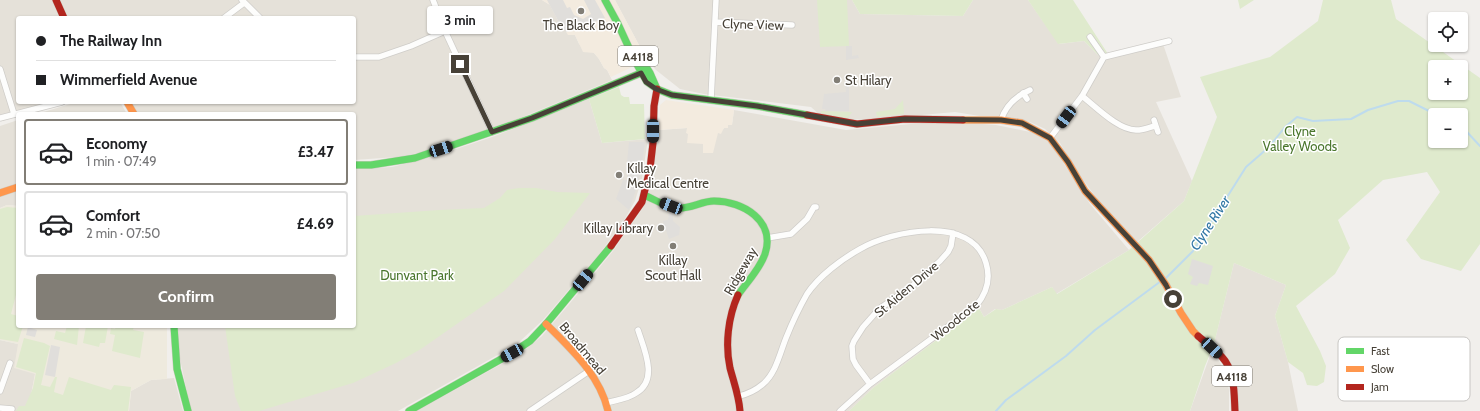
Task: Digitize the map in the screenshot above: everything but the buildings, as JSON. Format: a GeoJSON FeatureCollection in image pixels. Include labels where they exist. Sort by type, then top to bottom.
{"type":"FeatureCollection","features":[{"type":"Feature","properties":{"kind":"main road"},"geometry":{"type":"LineString","coordinates":[[56,0],[58,9],[63,16]]}},
{"type":"Feature","properties":{"kind":"main road","name":"A4118"},"geometry":{"type":"LineString","coordinates":[[605,0],[646,82],[656,89],[672,95],[712,99],[857,124],[905,119],[1001,120],[1022,123],[1050,138],[1068,162],[1085,191],[1149,260],[1166,285],[1180,313],[1193,331],[1223,358],[1231,372],[1234,386],[1235,411]]}},
{"type":"Feature","properties":{"kind":"main road","name":"A4118"},"geometry":{"type":"LineString","coordinates":[[618,24],[654,78],[656,89]]}},
{"type":"Feature","properties":{"kind":"main road"},"geometry":{"type":"LineString","coordinates":[[356,165],[371,165],[415,158],[532,118],[641,73]]}},
{"type":"Feature","properties":{"kind":"main road"},"geometry":{"type":"LineString","coordinates":[[409,411],[530,341],[546,324],[620,234],[642,202],[644,195],[650,169],[653,143],[656,89]]}},
{"type":"Feature","properties":{"kind":"main road"},"geometry":{"type":"LineString","coordinates":[[0,193],[16,188]]}},
{"type":"Feature","properties":{"kind":"main road","name":"Ridgeway"},"geometry":{"type":"LineString","coordinates":[[644,195],[677,208],[712,201],[722,201],[742,206],[759,217],[765,229],[767,248],[763,259],[738,296],[729,328],[730,367],[739,396],[740,411]]}},
{"type":"Feature","properties":{"kind":"main road","name":"Broadmead"},"geometry":{"type":"LineString","coordinates":[[546,324],[589,371],[606,403],[608,411]]}},
{"type":"Feature","properties":{"kind":"main road"},"geometry":{"type":"LineString","coordinates":[[174,328],[177,369],[188,411]]}},
{"type":"Feature","properties":{"kind":"street"},"geometry":{"type":"LineString","coordinates":[[433,0],[445,31],[492,132]]}},
{"type":"Feature","properties":{"kind":"street"},"geometry":{"type":"LineString","coordinates":[[712,99],[716,0]]}},
{"type":"Feature","properties":{"kind":"street"},"geometry":{"type":"LineString","coordinates":[[226,16],[243,2],[258,16]]}},
{"type":"Feature","properties":{"kind":"street","name":"Clyne View"},"geometry":{"type":"LineString","coordinates":[[715,22],[792,25]]}},
{"type":"Feature","properties":{"kind":"street"},"geometry":{"type":"LineString","coordinates":[[356,57],[379,57],[411,46],[445,31]]}},
{"type":"Feature","properties":{"kind":"street"},"geometry":{"type":"LineString","coordinates":[[1090,37],[1104,57]]}},
{"type":"Feature","properties":{"kind":"street"},"geometry":{"type":"LineString","coordinates":[[1050,138],[1082,96],[1104,57],[1169,41]]}},
{"type":"Feature","properties":{"kind":"street"},"geometry":{"type":"LineString","coordinates":[[0,69],[14,114],[0,118]]}},
{"type":"Feature","properties":{"kind":"street"},"geometry":{"type":"LineString","coordinates":[[1001,120],[1004,109],[1023,93],[1030,90]]}},
{"type":"Feature","properties":{"kind":"street"},"geometry":{"type":"LineString","coordinates":[[1023,93],[1027,99]]}},
{"type":"Feature","properties":{"kind":"street"},"geometry":{"type":"LineString","coordinates":[[1082,96],[1117,123],[1126,128],[1137,130],[1155,123],[1158,132]]}},
{"type":"Feature","properties":{"kind":"street"},"geometry":{"type":"LineString","coordinates":[[22,112],[54,104]]}},
{"type":"Feature","properties":{"kind":"street"},"geometry":{"type":"LineString","coordinates":[[767,238],[790,234],[808,219],[814,207],[816,207]]}},
{"type":"Feature","properties":{"kind":"street","name":"Woodcote"},"geometry":{"type":"LineString","coordinates":[[739,396],[749,393],[759,387],[770,376],[808,293],[821,278],[860,249],[872,243],[903,234],[919,232],[953,233],[966,238],[973,243],[983,254],[988,269],[988,283],[982,300],[971,311],[870,384],[840,411]]}},
{"type":"Feature","properties":{"kind":"street","name":"St Aiden Drive"},"geometry":{"type":"LineString","coordinates":[[870,384],[853,359],[852,346],[854,341],[862,327],[879,310],[911,287],[940,261],[951,246],[953,233]]}},
{"type":"Feature","properties":{"kind":"street"},"geometry":{"type":"LineString","coordinates":[[606,403],[636,394],[646,384],[648,377],[648,363],[638,330]]}},
{"type":"Feature","properties":{"kind":"street"},"geometry":{"type":"LineString","coordinates":[[0,391],[10,363]]}},
{"type":"Feature","properties":{"kind":"street"},"geometry":{"type":"LineString","coordinates":[[530,411],[589,371]]}},
{"type":"Feature","properties":{"kind":"street"},"geometry":{"type":"LineString","coordinates":[[0,408],[12,409]]}},
{"type":"Feature","properties":{"kind":"shaded area"},"geometry":{"type":"Polygon","coordinates":[[[0,0],[542,0],[550,5],[563,30],[565,29],[575,35],[579,44],[594,53],[607,70],[612,80],[503,125],[424,152],[397,157],[356,160],[356,112],[136,112],[131,104],[356,104],[356,16],[16,16],[16,104],[43,104],[0,116],[0,0]]]}},
{"type":"Feature","properties":{"kind":"shaded area"},"geometry":{"type":"Polygon","coordinates":[[[542,0],[615,0],[647,60],[611,77],[594,53],[583,52],[575,35],[568,35],[565,30],[563,30],[550,5],[542,0]]]}},
{"type":"Feature","properties":{"kind":"shaded area"},"geometry":{"type":"Polygon","coordinates":[[[547,0],[563,0],[567,8],[570,7],[574,15],[583,19],[591,14],[584,0],[595,0],[605,18],[566,32],[563,30],[547,0]]]}},
{"type":"Feature","properties":{"kind":"shaded area"},"geometry":{"type":"Polygon","coordinates":[[[615,0],[852,0],[860,14],[963,16],[973,0],[1028,0],[1059,44],[1084,41],[1098,55],[1162,41],[1181,97],[1156,102],[1192,181],[1184,201],[1137,242],[1098,200],[1078,173],[1060,143],[1045,129],[1030,122],[955,112],[877,119],[851,119],[821,116],[811,107],[704,94],[680,89],[656,70],[647,60],[615,0]]]}},
{"type":"Feature","properties":{"kind":"shaded area"},"geometry":{"type":"Polygon","coordinates":[[[846,46],[852,46],[852,56],[858,55],[859,58],[846,60],[846,46]]]}},
{"type":"Feature","properties":{"kind":"shaded area"},"geometry":{"type":"Polygon","coordinates":[[[845,81],[849,81],[849,111],[826,111],[825,109],[822,109],[824,94],[846,92],[845,81]]]}},
{"type":"Feature","properties":{"kind":"shaded area"},"geometry":{"type":"Polygon","coordinates":[[[589,99],[602,143],[648,139],[642,178],[635,201],[623,222],[600,253],[543,320],[517,344],[398,411],[191,411],[179,354],[178,328],[356,328],[356,169],[392,167],[435,156],[495,136],[589,99]]]}},
{"type":"Feature","properties":{"kind":"shaded area"},"geometry":{"type":"Polygon","coordinates":[[[666,100],[734,110],[732,125],[728,125],[728,128],[724,128],[721,134],[718,133],[713,153],[703,153],[703,144],[687,143],[687,128],[659,130],[660,105],[666,100]]]}},
{"type":"Feature","properties":{"kind":"shaded area"},"geometry":{"type":"Polygon","coordinates":[[[70,104],[121,104],[126,112],[44,112],[70,104]]]}},
{"type":"Feature","properties":{"kind":"shaded area"},"geometry":{"type":"Polygon","coordinates":[[[734,110],[846,130],[943,121],[996,125],[1035,133],[1051,144],[1090,204],[1129,250],[1056,294],[1052,287],[1002,310],[995,309],[984,317],[979,308],[873,388],[849,411],[417,411],[521,353],[542,336],[613,251],[643,208],[652,183],[659,130],[687,128],[718,133],[728,125],[732,125],[734,110]]]}},
{"type":"Feature","properties":{"kind":"shaded area"},"geometry":{"type":"Polygon","coordinates":[[[16,121],[16,206],[7,205],[0,208],[0,126],[16,121]]]}},
{"type":"Feature","properties":{"kind":"shaded area"},"geometry":{"type":"Polygon","coordinates":[[[629,142],[645,142],[641,171],[629,210],[616,199],[623,180],[627,180],[628,173],[626,172],[629,142]]]}},
{"type":"Feature","properties":{"kind":"shaded area"},"geometry":{"type":"Polygon","coordinates":[[[7,205],[16,206],[16,328],[167,328],[167,379],[151,380],[131,391],[129,411],[28,411],[35,374],[14,368],[18,344],[0,340],[0,208],[7,205]]]}},
{"type":"Feature","properties":{"kind":"shaded area"},"geometry":{"type":"Polygon","coordinates":[[[669,213],[673,213],[673,221],[680,227],[679,235],[669,239],[663,221],[668,220],[669,213]]]}},
{"type":"Feature","properties":{"kind":"shaded area"},"geometry":{"type":"Polygon","coordinates":[[[1192,259],[1213,266],[1208,285],[1199,283],[1197,286],[1190,284],[1193,277],[1188,274],[1192,259]]]}},
{"type":"Feature","properties":{"kind":"shaded area"},"geometry":{"type":"Polygon","coordinates":[[[1234,263],[1286,285],[1275,316],[1288,362],[1298,411],[1238,411],[1236,377],[1231,364],[1223,352],[1214,344],[1234,263]]]}},
{"type":"Feature","properties":{"kind":"shaded area"},"geometry":{"type":"Polygon","coordinates":[[[28,328],[37,330],[35,337],[26,335],[28,328]]]}},
{"type":"Feature","properties":{"kind":"shaded area"},"geometry":{"type":"Polygon","coordinates":[[[0,340],[18,344],[35,374],[28,411],[0,411],[0,340]]]}},
{"type":"Feature","properties":{"kind":"shaded area"},"geometry":{"type":"Polygon","coordinates":[[[51,345],[60,347],[55,377],[45,375],[51,345]]]}},
{"type":"Feature","properties":{"kind":"shaded area"},"geometry":{"type":"Polygon","coordinates":[[[1212,350],[1226,374],[1229,390],[1229,411],[1190,411],[1212,350]]]}},
{"type":"Feature","properties":{"kind":"shaded area"},"geometry":{"type":"Polygon","coordinates":[[[174,378],[183,411],[129,411],[131,391],[151,380],[174,378]]]}},
{"type":"Feature","properties":{"kind":"green space"},"geometry":{"type":"Polygon","coordinates":[[[817,0],[847,0],[849,46],[820,47],[817,0]]]}},
{"type":"Feature","properties":{"kind":"green space"},"geometry":{"type":"Polygon","coordinates":[[[852,0],[973,0],[963,16],[860,14],[852,0]]]}},
{"type":"Feature","properties":{"kind":"green space"},"geometry":{"type":"Polygon","coordinates":[[[1028,0],[1073,0],[1108,54],[1098,55],[1084,41],[1058,44],[1028,0]]]}},
{"type":"Feature","properties":{"kind":"green space"},"geometry":{"type":"Polygon","coordinates":[[[1238,0],[1254,0],[1240,9],[1238,0]]]}},
{"type":"Feature","properties":{"kind":"green space","name":"Clyne Valley Woods"},"geometry":{"type":"Polygon","coordinates":[[[1323,0],[1391,0],[1396,19],[1428,41],[1428,52],[1443,52],[1454,60],[1428,60],[1428,100],[1468,100],[1468,70],[1480,78],[1480,244],[1461,271],[1421,259],[1406,240],[1440,192],[1427,172],[1383,180],[1338,220],[1350,248],[1335,274],[1296,306],[1320,351],[1326,366],[1324,382],[1317,386],[1307,385],[1303,373],[1288,362],[1275,316],[1286,285],[1234,263],[1214,344],[1190,411],[849,411],[873,388],[979,308],[984,317],[996,309],[1002,310],[1052,287],[1057,294],[1129,250],[1184,201],[1217,117],[1200,77],[1270,57],[1318,21],[1323,0]]]}},
{"type":"Feature","properties":{"kind":"green space"},"geometry":{"type":"Polygon","coordinates":[[[619,87],[621,95],[624,97],[629,97],[630,104],[644,104],[645,139],[602,143],[589,99],[619,87]]]}},
{"type":"Feature","properties":{"kind":"green space"},"geometry":{"type":"Polygon","coordinates":[[[903,100],[904,114],[877,117],[876,112],[895,109],[903,100]]]}},
{"type":"Feature","properties":{"kind":"green space"},"geometry":{"type":"Polygon","coordinates":[[[821,111],[852,112],[848,118],[832,117],[821,114],[821,111]]]}},
{"type":"Feature","properties":{"kind":"green space","name":"Dunvant Park"},"geometry":{"type":"Polygon","coordinates":[[[536,188],[557,192],[590,193],[555,239],[504,291],[421,349],[396,363],[353,383],[259,411],[241,411],[235,396],[225,328],[356,328],[356,216],[484,208],[500,198],[507,190],[536,188]]]}},
{"type":"Feature","properties":{"kind":"green space"},"geometry":{"type":"Polygon","coordinates":[[[7,207],[16,208],[16,295],[11,314],[16,315],[16,328],[22,328],[18,342],[0,339],[0,209],[7,207]]]}},
{"type":"Feature","properties":{"kind":"green space"},"geometry":{"type":"Polygon","coordinates":[[[66,328],[79,328],[77,345],[54,339],[56,331],[65,333],[66,328]]]}},
{"type":"Feature","properties":{"kind":"green space"},"geometry":{"type":"Polygon","coordinates":[[[86,328],[108,328],[105,343],[100,343],[99,347],[83,343],[86,328]]]}},
{"type":"Feature","properties":{"kind":"green space"},"geometry":{"type":"Polygon","coordinates":[[[111,328],[134,328],[133,330],[144,332],[140,358],[112,351],[115,335],[110,334],[111,328]]]}},
{"type":"Feature","properties":{"kind":"green space"},"geometry":{"type":"Polygon","coordinates":[[[24,338],[50,346],[41,385],[50,387],[55,377],[57,377],[54,392],[63,395],[69,377],[111,390],[114,385],[131,387],[128,411],[16,411],[19,406],[25,406],[33,388],[36,373],[16,367],[24,338]]]}},
{"type":"Feature","properties":{"kind":"waterway","name":"Clyne River"},"geometry":{"type":"LineString","coordinates":[[1165,279],[1193,251],[1246,167],[1269,147],[1285,127],[1297,117],[1313,121],[1351,119],[1368,110],[1398,101],[1409,101],[1428,110]]}},
{"type":"Feature","properties":{"kind":"waterway","name":"Clyne River"},"geometry":{"type":"LineString","coordinates":[[1468,133],[1480,146]]}},
{"type":"Feature","properties":{"kind":"waterway","name":"Clyne River"},"geometry":{"type":"LineString","coordinates":[[996,411],[1006,400],[1066,356],[1095,330],[1161,281]]}},
{"type":"Feature","properties":{"kind":"traffic: fast"},"geometry":{"type":"LineString","coordinates":[[605,0],[647,82],[657,89],[672,95],[757,106],[807,115]]}},
{"type":"Feature","properties":{"kind":"traffic: fast"},"geometry":{"type":"LineString","coordinates":[[635,50],[650,73],[657,89]]}},
{"type":"Feature","properties":{"kind":"traffic: fast"},"geometry":{"type":"LineString","coordinates":[[356,165],[371,165],[415,158],[532,118],[641,73]]}},
{"type":"Feature","properties":{"kind":"traffic: fast"},"geometry":{"type":"LineString","coordinates":[[644,195],[675,208],[685,208],[709,201],[725,202],[746,209],[754,215],[766,232],[767,242],[765,254],[757,270],[738,295]]}},
{"type":"Feature","properties":{"kind":"traffic: fast"},"geometry":{"type":"LineString","coordinates":[[409,411],[512,353],[530,341],[611,246]]}},
{"type":"Feature","properties":{"kind":"traffic: fast"},"geometry":{"type":"LineString","coordinates":[[174,328],[177,369],[188,411]]}},
{"type":"Feature","properties":{"kind":"traffic: slow"},"geometry":{"type":"LineString","coordinates":[[128,104],[133,112]]}},
{"type":"Feature","properties":{"kind":"traffic: slow"},"geometry":{"type":"LineString","coordinates":[[963,120],[1001,120],[1022,123],[1050,138],[1068,162],[1085,191],[1149,260],[1166,285],[1181,313],[1198,336]]}},
{"type":"Feature","properties":{"kind":"traffic: slow"},"geometry":{"type":"LineString","coordinates":[[0,193],[16,188]]}},
{"type":"Feature","properties":{"kind":"traffic: slow"},"geometry":{"type":"LineString","coordinates":[[546,324],[574,353],[591,374],[604,398],[608,411]]}},
{"type":"Feature","properties":{"kind":"traffic: jam"},"geometry":{"type":"LineString","coordinates":[[56,0],[63,16]]}},
{"type":"Feature","properties":{"kind":"traffic: jam"},"geometry":{"type":"LineString","coordinates":[[611,246],[642,202],[650,169],[653,143],[654,106],[657,89]]}},
{"type":"Feature","properties":{"kind":"traffic: jam"},"geometry":{"type":"LineString","coordinates":[[807,115],[857,124],[905,119],[963,120]]}},
{"type":"Feature","properties":{"kind":"traffic: jam"},"geometry":{"type":"LineString","coordinates":[[738,295],[732,312],[728,331],[728,359],[740,411]]}},
{"type":"Feature","properties":{"kind":"traffic: jam"},"geometry":{"type":"LineString","coordinates":[[1198,336],[1219,354],[1226,363],[1232,375],[1235,411]]}},
{"type":"Feature","properties":{"kind":"place","name":"The Black Boy"},"geometry":{"type":"Point","coordinates":[581,11]}},
{"type":"Feature","properties":{"kind":"place","name":"St Hilary"},"geometry":{"type":"Point","coordinates":[837,80]}},
{"type":"Feature","properties":{"kind":"place","name":"Killay Medical Centre"},"geometry":{"type":"Point","coordinates":[619,175]}},
{"type":"Feature","properties":{"kind":"place","name":"Killay Library"},"geometry":{"type":"Point","coordinates":[661,228]}},
{"type":"Feature","properties":{"kind":"place","name":"Killay Scout Hall"},"geometry":{"type":"Point","coordinates":[673,246]}},
{"type":"Feature","properties":{"kind":"route"},"geometry":{"type":"LineString","coordinates":[[460,64],[492,132],[532,118],[641,73],[646,82],[656,89],[672,95],[757,106],[857,124],[905,119],[1001,120],[1022,123],[1050,138],[1068,162],[1085,191],[1149,260],[1166,285],[1173,299]]}}]}
